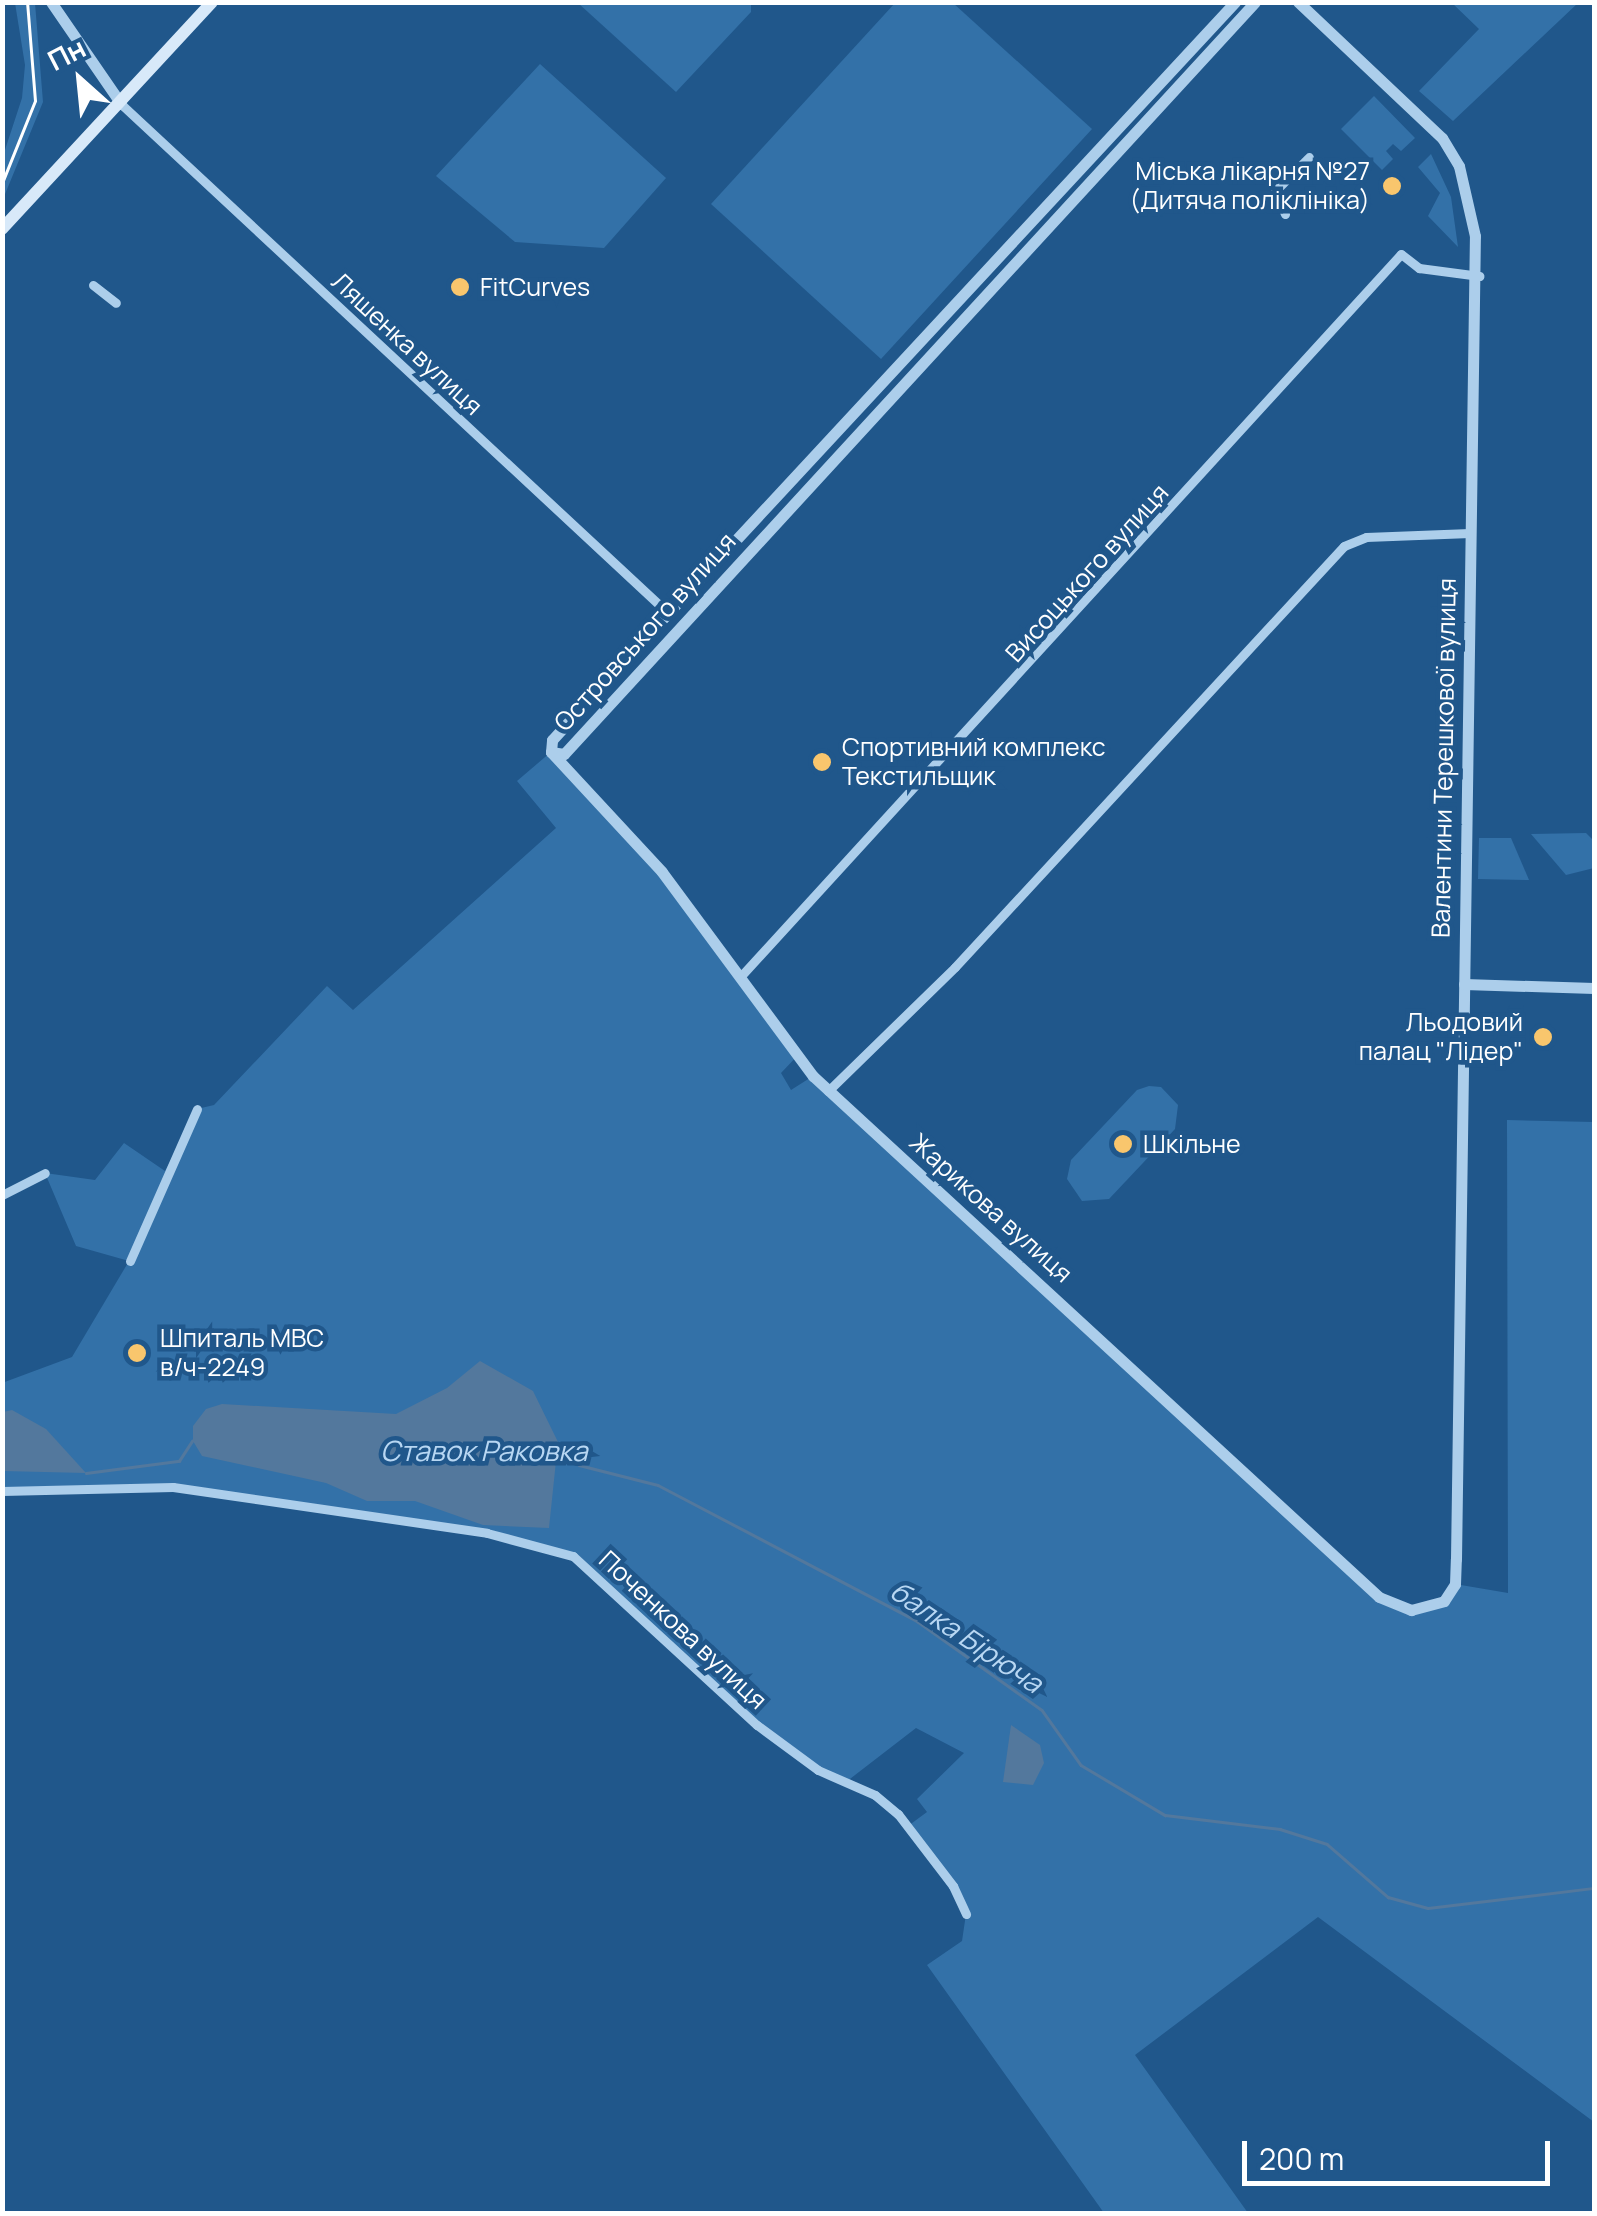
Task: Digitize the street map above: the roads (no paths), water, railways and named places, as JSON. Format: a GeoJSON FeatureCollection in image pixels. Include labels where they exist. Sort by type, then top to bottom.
{"type":"FeatureCollection","features":[{"type":"Feature","properties":{"kind":"main road"},"geometry":{"type":"LineString","coordinates":[[2,229],[212,2]]}},
{"type":"Feature","properties":{"kind":"street"},"geometry":{"type":"LineString","coordinates":[[52,2],[121,104]]}},
{"type":"Feature","properties":{"kind":"street","name":"Островського вулиця"},"geometry":{"type":"LineString","coordinates":[[1235,2],[552,740],[551,752],[564,754],[1255,2]]}},
{"type":"Feature","properties":{"kind":"street","name":"Валентини Терешкової вулиця"},"geometry":{"type":"LineString","coordinates":[[1298,2],[1450,149],[1468,196],[1479,276],[1470,533],[1455,1584]]}},
{"type":"Feature","properties":{"kind":"street","name":"Ляшенка вулиця"},"geometry":{"type":"LineString","coordinates":[[121,104],[668,613]]}},
{"type":"Feature","properties":{"kind":"street"},"geometry":{"type":"LineString","coordinates":[[1285,214],[1276,191],[1309,158]]}},
{"type":"Feature","properties":{"kind":"street","name":"Висоцького вулиця"},"geometry":{"type":"LineString","coordinates":[[741,976],[1401,254],[1418,268],[1479,276]]}},
{"type":"Feature","properties":{"kind":"street"},"geometry":{"type":"LineString","coordinates":[[93,285],[116,303]]}},
{"type":"Feature","properties":{"kind":"street"},"geometry":{"type":"LineString","coordinates":[[828,1091],[955,967],[1344,546],[1366,538],[1470,533]]}},
{"type":"Feature","properties":{"kind":"street","name":"Жарикова вулиця"},"geometry":{"type":"LineString","coordinates":[[551,752],[662,872],[828,1091],[1378,1596],[1411,1610],[1444,1601],[1455,1584]]}},
{"type":"Feature","properties":{"kind":"street"},"geometry":{"type":"LineString","coordinates":[[1464,984],[1594,988]]}},
{"type":"Feature","properties":{"kind":"street"},"geometry":{"type":"LineString","coordinates":[[130,1261],[197,1110]]}},
{"type":"Feature","properties":{"kind":"street"},"geometry":{"type":"LineString","coordinates":[[2,1195],[44,1174]]}},
{"type":"Feature","properties":{"kind":"street","name":"Поченкова вулиця"},"geometry":{"type":"LineString","coordinates":[[2,1490],[174,1487],[487,1534],[574,1556],[756,1725],[818,1770],[875,1795],[898,1814],[953,1886],[966,1914]]}},
{"type":"Feature","properties":{"kind":"water","name":"Ставок Раковка"},"geometry":{"type":"Polygon","coordinates":[[[480,1361],[533,1391],[558,1442],[549,1528],[483,1525],[415,1501],[367,1501],[326,1483],[202,1456],[193,1441],[193,1426],[206,1409],[222,1404],[396,1414],[447,1388],[480,1361]]]}},
{"type":"Feature","properties":{"kind":"water"},"geometry":{"type":"Polygon","coordinates":[[[12,1410],[46,1429],[86,1473],[3,1471],[3,1412],[12,1410]]]}},
{"type":"Feature","properties":{"kind":"water"},"geometry":{"type":"Polygon","coordinates":[[[1011,1725],[1040,1745],[1044,1763],[1033,1785],[1003,1782],[1011,1725]]]}},
{"type":"Feature","properties":{"kind":"waterway","name":"балка Бірюча"},"geometry":{"type":"LineString","coordinates":[[86,1473],[179,1461],[192,1441]]}},
{"type":"Feature","properties":{"kind":"waterway","name":"балка Бірюча"},"geometry":{"type":"LineString","coordinates":[[579,1465],[658,1485],[917,1621],[1042,1710],[1081,1765],[1165,1815],[1280,1829],[1327,1844],[1388,1897],[1428,1908],[1594,1888]]}},
{"type":"Feature","properties":{"kind":"tram line"},"geometry":{"type":"LineString","coordinates":[[2,183],[35,101],[27,2]]}},
{"type":"Feature","properties":{"kind":"place","name":"Міська лікарня №27 (Дитяча поліклініка)"},"geometry":{"type":"Point","coordinates":[1392,186]}},
{"type":"Feature","properties":{"kind":"place","name":"FitCurves"},"geometry":{"type":"Point","coordinates":[460,287]}},
{"type":"Feature","properties":{"kind":"place","name":"Спортивний комплекс Текстильщик"},"geometry":{"type":"Point","coordinates":[822,762]}},
{"type":"Feature","properties":{"kind":"place","name":"Льодовий палац \"Лідер\""},"geometry":{"type":"Point","coordinates":[1543,1037]}},
{"type":"Feature","properties":{"kind":"place","name":"Шкільне"},"geometry":{"type":"Point","coordinates":[1123,1144]}},
{"type":"Feature","properties":{"kind":"place","name":"Шпиталь МВС в/ч-2249"},"geometry":{"type":"Point","coordinates":[137,1353]}}]}
